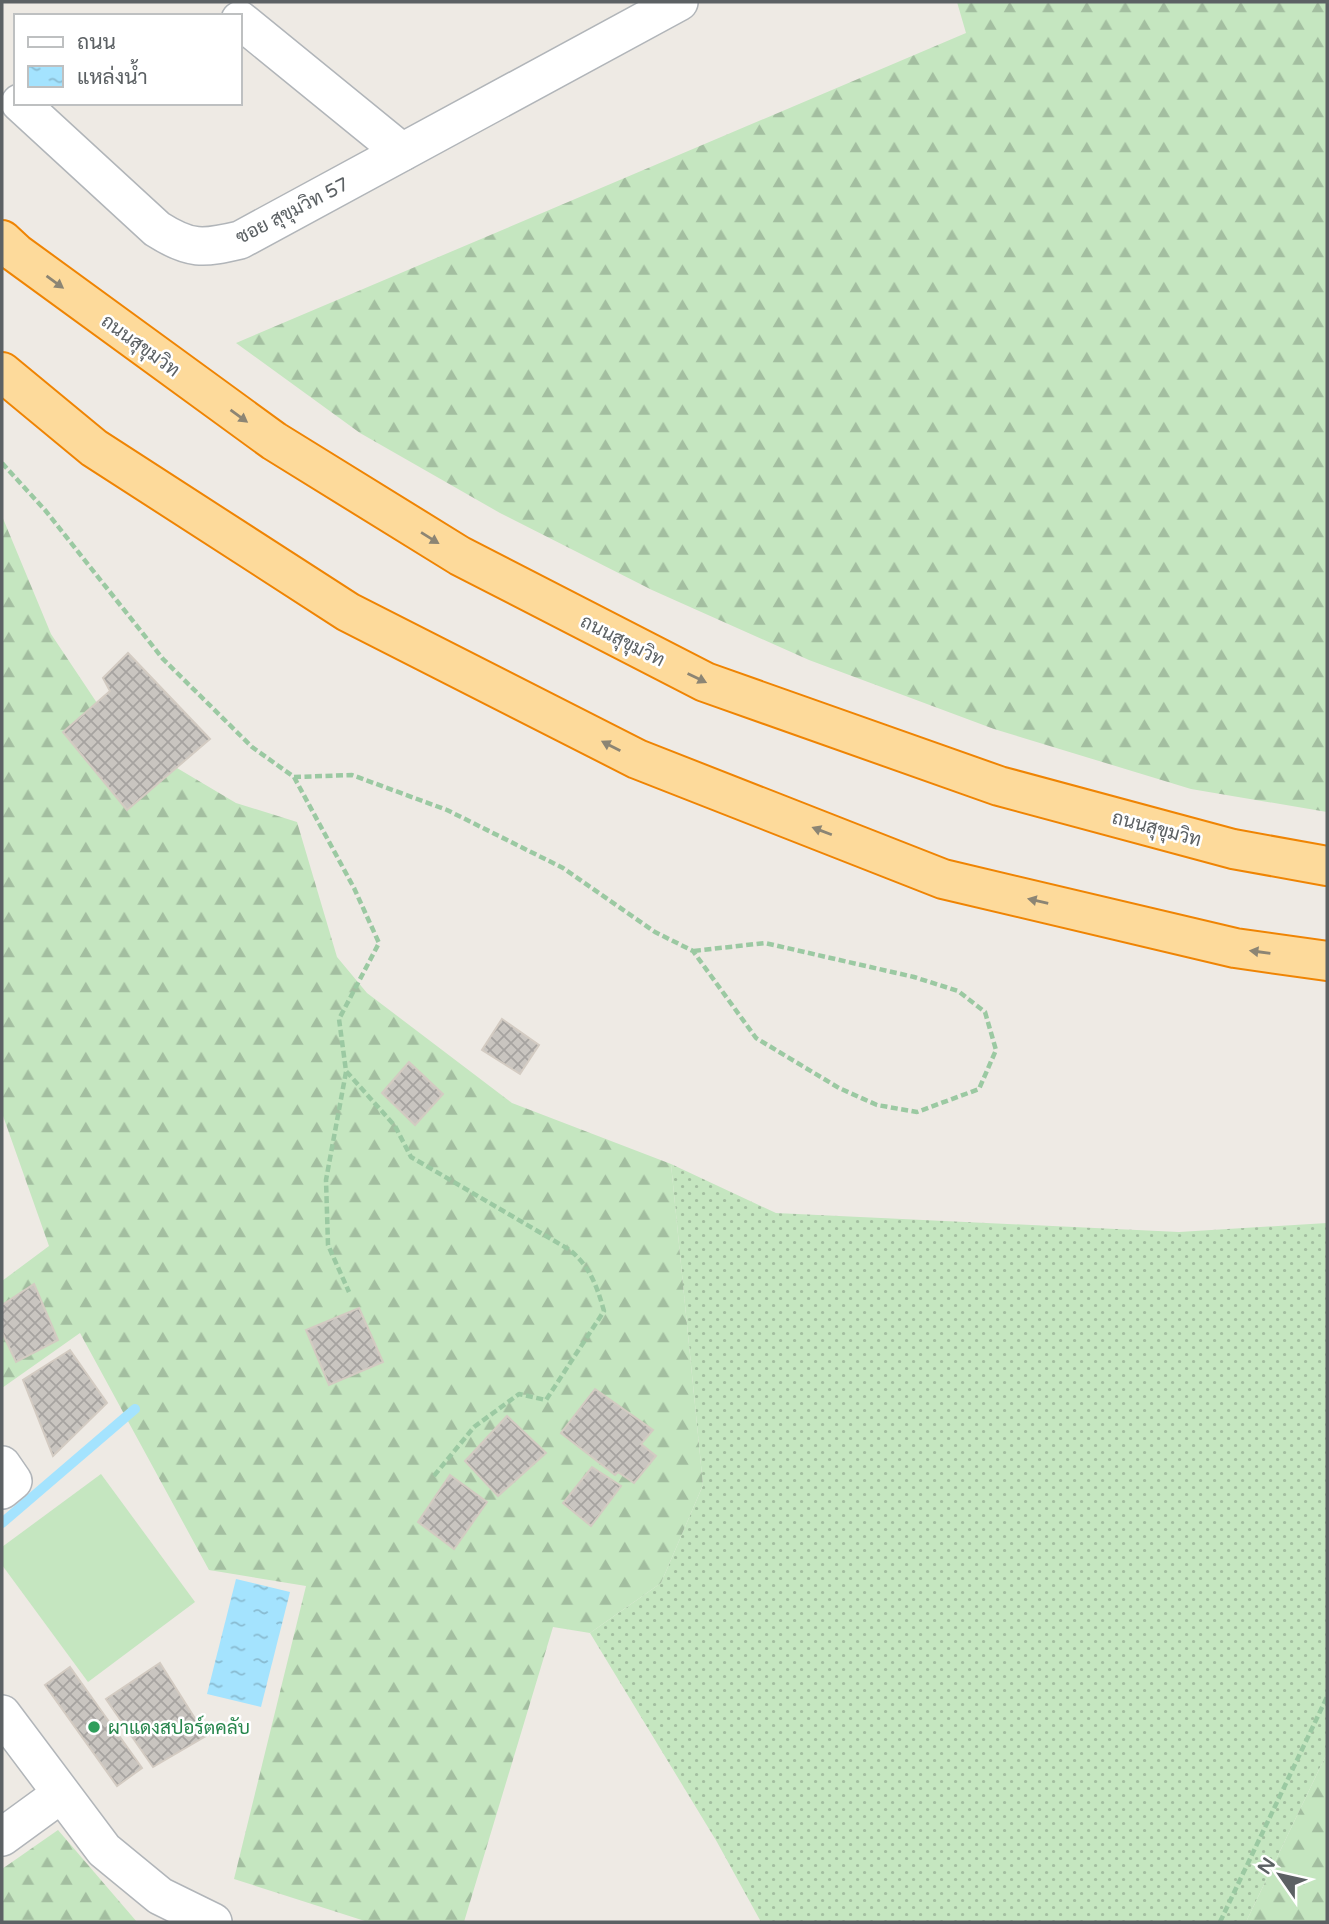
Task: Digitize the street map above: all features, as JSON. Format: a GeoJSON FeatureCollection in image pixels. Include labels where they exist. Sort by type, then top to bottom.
{"type":"FeatureCollection","features":[{"type":"Feature","properties":{"kind":"highway","name":"ถนนสุขุมวิท"},"geometry":{"type":"LineString","coordinates":[[2,240],[274,442],[460,556],[705,682],[999,786],[1233,849],[1327,866]]}},
{"type":"Feature","properties":{"kind":"highway"},"geometry":{"type":"LineString","coordinates":[[2,372],[94,447],[348,612],[637,759],[943,879],[1235,948],[1327,961]]}},
{"type":"Feature","properties":{"kind":"street"},"geometry":{"type":"LineString","coordinates":[[218,2],[233,14]]}},
{"type":"Feature","properties":{"kind":"street","name":"ซอย สุขุมวิท 57"},"geometry":{"type":"LineString","coordinates":[[21,105],[157,229],[180,243],[206,248],[240,240],[679,2]]}},
{"type":"Feature","properties":{"kind":"street"},"geometry":{"type":"LineString","coordinates":[[242,22],[402,152]]}},
{"type":"Feature","properties":{"kind":"street"},"geometry":{"type":"LineString","coordinates":[[2,1465],[13,1481],[2,1490]]}},
{"type":"Feature","properties":{"kind":"street"},"geometry":{"type":"LineString","coordinates":[[2,1714],[104,1850],[160,1896],[213,1922]]}},
{"type":"Feature","properties":{"kind":"street"},"geometry":{"type":"LineString","coordinates":[[2,1836],[61,1794]]}},
{"type":"Feature","properties":{"kind":"path"},"geometry":{"type":"LineString","coordinates":[[2,463],[46,510],[163,659],[252,747],[294,777],[354,888],[379,943],[339,1019],[346,1071],[326,1180],[328,1245],[349,1292]]}},
{"type":"Feature","properties":{"kind":"path"},"geometry":{"type":"LineString","coordinates":[[294,777],[352,775],[447,810],[563,868],[655,932],[693,951],[756,1038],[797,1065],[877,1105],[917,1112],[979,1089],[996,1050],[985,1012],[958,991],[835,957],[765,943],[693,951]]}},
{"type":"Feature","properties":{"kind":"path"},"geometry":{"type":"LineString","coordinates":[[346,1071],[395,1126],[411,1157],[570,1250],[586,1264],[604,1311],[546,1400],[519,1394],[474,1427],[433,1477]]}},
{"type":"Feature","properties":{"kind":"path"},"geometry":{"type":"LineString","coordinates":[[1220,1922],[1327,1697]]}},
{"type":"Feature","properties":{"kind":"green space"},"geometry":{"type":"Polygon","coordinates":[[[957,2],[1327,2],[1327,812],[1191,789],[994,729],[809,660],[652,590],[500,513],[360,433],[236,343],[966,33],[957,2]]]}},
{"type":"Feature","properties":{"kind":"green space"},"geometry":{"type":"Polygon","coordinates":[[[2,516],[51,634],[97,703],[63,733],[127,810],[177,768],[236,803],[297,822],[337,957],[367,993],[512,1103],[671,1164],[703,1485],[661,1583],[590,1633],[553,1627],[464,1922],[368,1922],[234,1879],[306,1586],[209,1570],[80,1333],[2,1388],[2,1281],[49,1246],[2,1113],[2,516]]]}},
{"type":"Feature","properties":{"kind":"green space"},"geometry":{"type":"Polygon","coordinates":[[[671,1164],[776,1213],[1179,1232],[1327,1223],[1327,1753],[1246,1922],[761,1922],[717,1842],[590,1633],[661,1583],[703,1485],[671,1164]]]}},
{"type":"Feature","properties":{"kind":"green space"},"geometry":{"type":"Polygon","coordinates":[[[101,1474],[195,1602],[88,1682],[2,1565],[2,1547],[101,1474]]]}},
{"type":"Feature","properties":{"kind":"green space"},"geometry":{"type":"Polygon","coordinates":[[[1327,1753],[1327,1922],[1246,1922],[1327,1753]]]}},
{"type":"Feature","properties":{"kind":"green space"},"geometry":{"type":"Polygon","coordinates":[[[58,1830],[137,1922],[2,1922],[2,1869],[58,1830]]]}},
{"type":"Feature","properties":{"kind":"water"},"geometry":{"type":"Polygon","coordinates":[[[236,1579],[290,1592],[261,1707],[207,1694],[236,1579]]]}},
{"type":"Feature","properties":{"kind":"building"},"geometry":{"type":"Polygon","coordinates":[[[128,653],[210,739],[127,810],[63,732],[110,691],[103,678],[128,653]]]}},
{"type":"Feature","properties":{"kind":"building"},"geometry":{"type":"Polygon","coordinates":[[[502,1019],[539,1045],[520,1074],[482,1050],[502,1019]]]}},
{"type":"Feature","properties":{"kind":"building"},"geometry":{"type":"Polygon","coordinates":[[[409,1062],[443,1094],[415,1125],[382,1093],[409,1062]]]}},
{"type":"Feature","properties":{"kind":"building"},"geometry":{"type":"Polygon","coordinates":[[[34,1284],[58,1340],[16,1362],[2,1332],[2,1305],[34,1284]]]}},
{"type":"Feature","properties":{"kind":"building"},"geometry":{"type":"Polygon","coordinates":[[[359,1308],[383,1362],[329,1385],[306,1330],[359,1308]]]}},
{"type":"Feature","properties":{"kind":"building"},"geometry":{"type":"Polygon","coordinates":[[[70,1350],[107,1403],[53,1456],[23,1380],[70,1350]]]}},
{"type":"Feature","properties":{"kind":"building"},"geometry":{"type":"Polygon","coordinates":[[[595,1389],[653,1430],[641,1444],[656,1456],[634,1483],[618,1472],[615,1475],[561,1433],[595,1389]]]}},
{"type":"Feature","properties":{"kind":"building"},"geometry":{"type":"Polygon","coordinates":[[[507,1416],[546,1453],[498,1496],[465,1461],[507,1416]]]}},
{"type":"Feature","properties":{"kind":"building"},"geometry":{"type":"Polygon","coordinates":[[[592,1467],[621,1486],[591,1526],[563,1503],[592,1467]]]}},
{"type":"Feature","properties":{"kind":"building"},"geometry":{"type":"Polygon","coordinates":[[[450,1475],[487,1502],[454,1549],[418,1522],[450,1475]]]}},
{"type":"Feature","properties":{"kind":"building"},"geometry":{"type":"Polygon","coordinates":[[[160,1663],[206,1736],[153,1767],[106,1699],[160,1663]]]}},
{"type":"Feature","properties":{"kind":"building","name":"ผาแดงสปอร์ตคลับ"},"geometry":{"type":"Polygon","coordinates":[[[70,1667],[142,1768],[117,1786],[45,1685],[70,1667]]]}},
{"type":"Feature","properties":{"kind":"waterway"},"geometry":{"type":"LineString","coordinates":[[2,1523],[135,1409]]}},
{"type":"Feature","properties":{"kind":"place","name":"ผาแดงสปอร์ตคลับ"},"geometry":{"type":"Point","coordinates":[94,1727]}}]}
